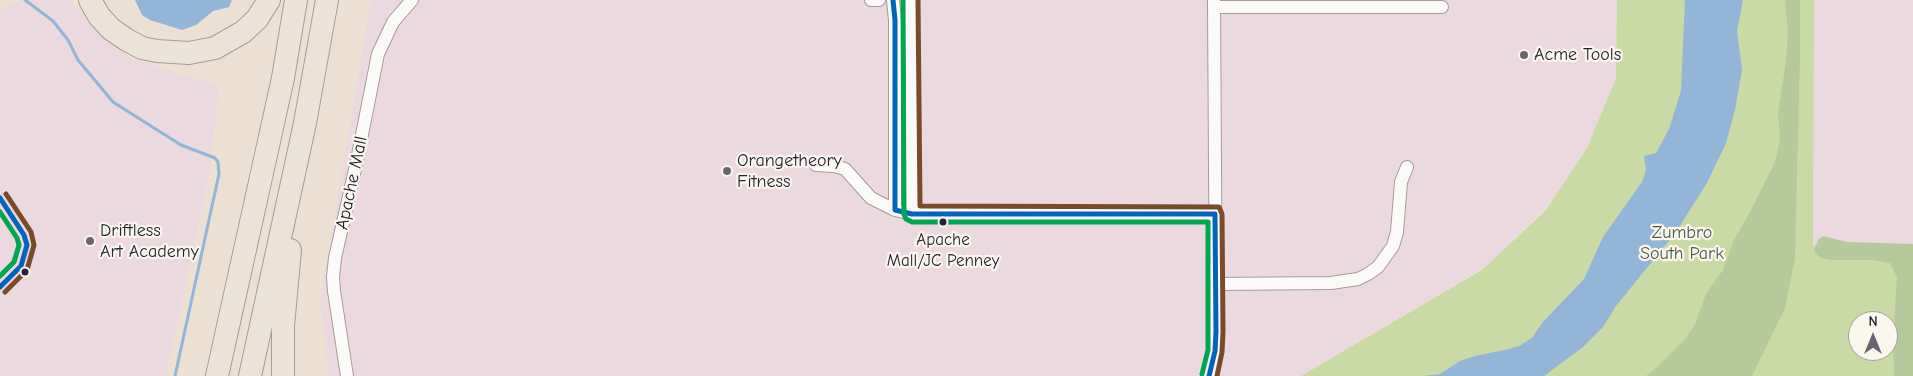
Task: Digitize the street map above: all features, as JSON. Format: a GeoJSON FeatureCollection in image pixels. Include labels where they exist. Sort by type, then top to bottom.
{"type":"FeatureCollection","features":[{"type":"Feature","properties":{"kind":"highway"},"geometry":{"type":"LineString","coordinates":[[90,0],[99,16],[111,29],[127,40],[142,48],[189,53],[215,48],[243,32],[257,19],[269,0]]}},
{"type":"Feature","properties":{"kind":"highway"},"geometry":{"type":"LineString","coordinates":[[217,376],[268,150],[283,78],[296,0]]}},
{"type":"Feature","properties":{"kind":"highway"},"geometry":{"type":"LineString","coordinates":[[283,376],[283,326],[288,272],[306,124],[327,0]]}},
{"type":"Feature","properties":{"kind":"highway"},"geometry":{"type":"LineString","coordinates":[[250,376],[306,124]]}},
{"type":"Feature","properties":{"kind":"street","name":"Apache Mall"},"geometry":{"type":"LineString","coordinates":[[348,376],[334,291],[336,258],[378,54],[393,22],[412,0]]}},
{"type":"Feature","properties":{"kind":"street"},"geometry":{"type":"LineString","coordinates":[[871,0],[879,0]]}},
{"type":"Feature","properties":{"kind":"street"},"geometry":{"type":"LineString","coordinates":[[893,0],[895,20],[895,210]]}},
{"type":"Feature","properties":{"kind":"street"},"geometry":{"type":"LineString","coordinates":[[910,0],[912,214]]}},
{"type":"Feature","properties":{"kind":"street"},"geometry":{"type":"LineString","coordinates":[[1209,376],[1215,350],[1214,3],[1442,7]]}},
{"type":"Feature","properties":{"kind":"street"},"geometry":{"type":"LineString","coordinates":[[816,165],[834,166],[845,170],[871,198],[895,210],[912,214],[1215,214]]}},
{"type":"Feature","properties":{"kind":"street"},"geometry":{"type":"LineString","coordinates":[[1215,284],[1331,283],[1358,279],[1378,268],[1393,246],[1397,232],[1401,182],[1407,167]]}},
{"type":"Feature","properties":{"kind":"shaded area"},"geometry":{"type":"Polygon","coordinates":[[[20,0],[70,0],[129,58],[219,86],[209,176],[166,376],[0,376],[0,10],[20,0]]]}},
{"type":"Feature","properties":{"kind":"shaded area"},"geometry":{"type":"Polygon","coordinates":[[[371,0],[1617,0],[1616,78],[1589,143],[1553,200],[1485,267],[1301,376],[329,376],[320,301],[371,0]]]}},
{"type":"Feature","properties":{"kind":"shaded area"},"geometry":{"type":"Polygon","coordinates":[[[1814,0],[1913,0],[1913,247],[1813,246],[1814,0]]]}},
{"type":"Feature","properties":{"kind":"green space","name":"Zumbro South Park"},"geometry":{"type":"Polygon","coordinates":[[[1617,0],[1814,0],[1813,245],[1913,247],[1913,376],[1301,376],[1482,270],[1546,210],[1587,148],[1616,78],[1617,0]]]}},
{"type":"Feature","properties":{"kind":"green space"},"geometry":{"type":"Polygon","coordinates":[[[1785,0],[1800,0],[1800,52],[1795,258],[1785,308],[1752,376],[1646,376],[1687,337],[1695,324],[1706,294],[1723,270],[1734,240],[1775,162],[1780,140],[1778,113],[1786,62],[1788,32],[1785,0]]]}},
{"type":"Feature","properties":{"kind":"green space"},"geometry":{"type":"Polygon","coordinates":[[[1823,236],[1847,242],[1913,244],[1913,376],[1894,376],[1894,361],[1898,361],[1898,311],[1895,311],[1897,277],[1890,263],[1872,260],[1820,258],[1814,251],[1818,240],[1823,236]]]}},
{"type":"Feature","properties":{"kind":"water"},"geometry":{"type":"Polygon","coordinates":[[[135,0],[232,0],[229,7],[213,11],[196,25],[182,30],[150,20],[142,15],[135,0]]]}},
{"type":"Feature","properties":{"kind":"water"},"geometry":{"type":"Polygon","coordinates":[[[1685,0],[1743,0],[1737,31],[1742,70],[1735,110],[1726,143],[1707,183],[1676,232],[1616,306],[1603,327],[1583,347],[1544,376],[1422,376],[1440,374],[1460,361],[1475,356],[1519,346],[1532,338],[1542,323],[1584,279],[1603,237],[1642,182],[1646,170],[1644,156],[1656,153],[1669,129],[1681,91],[1685,0]]]}},
{"type":"Feature","properties":{"kind":"waterway"},"geometry":{"type":"LineString","coordinates":[[25,0],[53,21],[68,40],[78,60],[113,102],[181,145],[215,158],[218,162],[219,174],[175,376]]}},
{"type":"Feature","properties":{"kind":"transit line"},"geometry":{"type":"LineString","coordinates":[[893,0],[895,20],[895,210],[912,214],[1215,214],[1216,332],[1215,351],[1209,376]]}},
{"type":"Feature","properties":{"kind":"transit line"},"geometry":{"type":"LineString","coordinates":[[903,0],[904,214],[906,219],[912,222],[1208,222],[1208,350],[1202,374]]}},
{"type":"Feature","properties":{"kind":"transit line"},"geometry":{"type":"LineString","coordinates":[[918,0],[920,206],[1219,207],[1222,214],[1223,332],[1222,352],[1217,376]]}},
{"type":"Feature","properties":{"kind":"transit line"},"geometry":{"type":"LineString","coordinates":[[5,292],[27,270],[34,245],[31,232],[6,194]]}},
{"type":"Feature","properties":{"kind":"transit line"},"geometry":{"type":"LineString","coordinates":[[0,198],[24,235],[27,245],[21,266],[0,287]]}},
{"type":"Feature","properties":{"kind":"transit line"},"geometry":{"type":"LineString","coordinates":[[0,212],[17,238],[19,245],[14,262],[0,276]]}},
{"type":"Feature","properties":{"kind":"place","name":"Acme Tools"},"geometry":{"type":"Point","coordinates":[1524,55]}},
{"type":"Feature","properties":{"kind":"place","name":"Orangetheory Fitness"},"geometry":{"type":"Point","coordinates":[727,171]}},
{"type":"Feature","properties":{"kind":"place","name":"Apache Mall/JC Penney"},"geometry":{"type":"Point","coordinates":[943,222]}},
{"type":"Feature","properties":{"kind":"place","name":"Driftless Art Academy"},"geometry":{"type":"Point","coordinates":[90,241]}}]}
